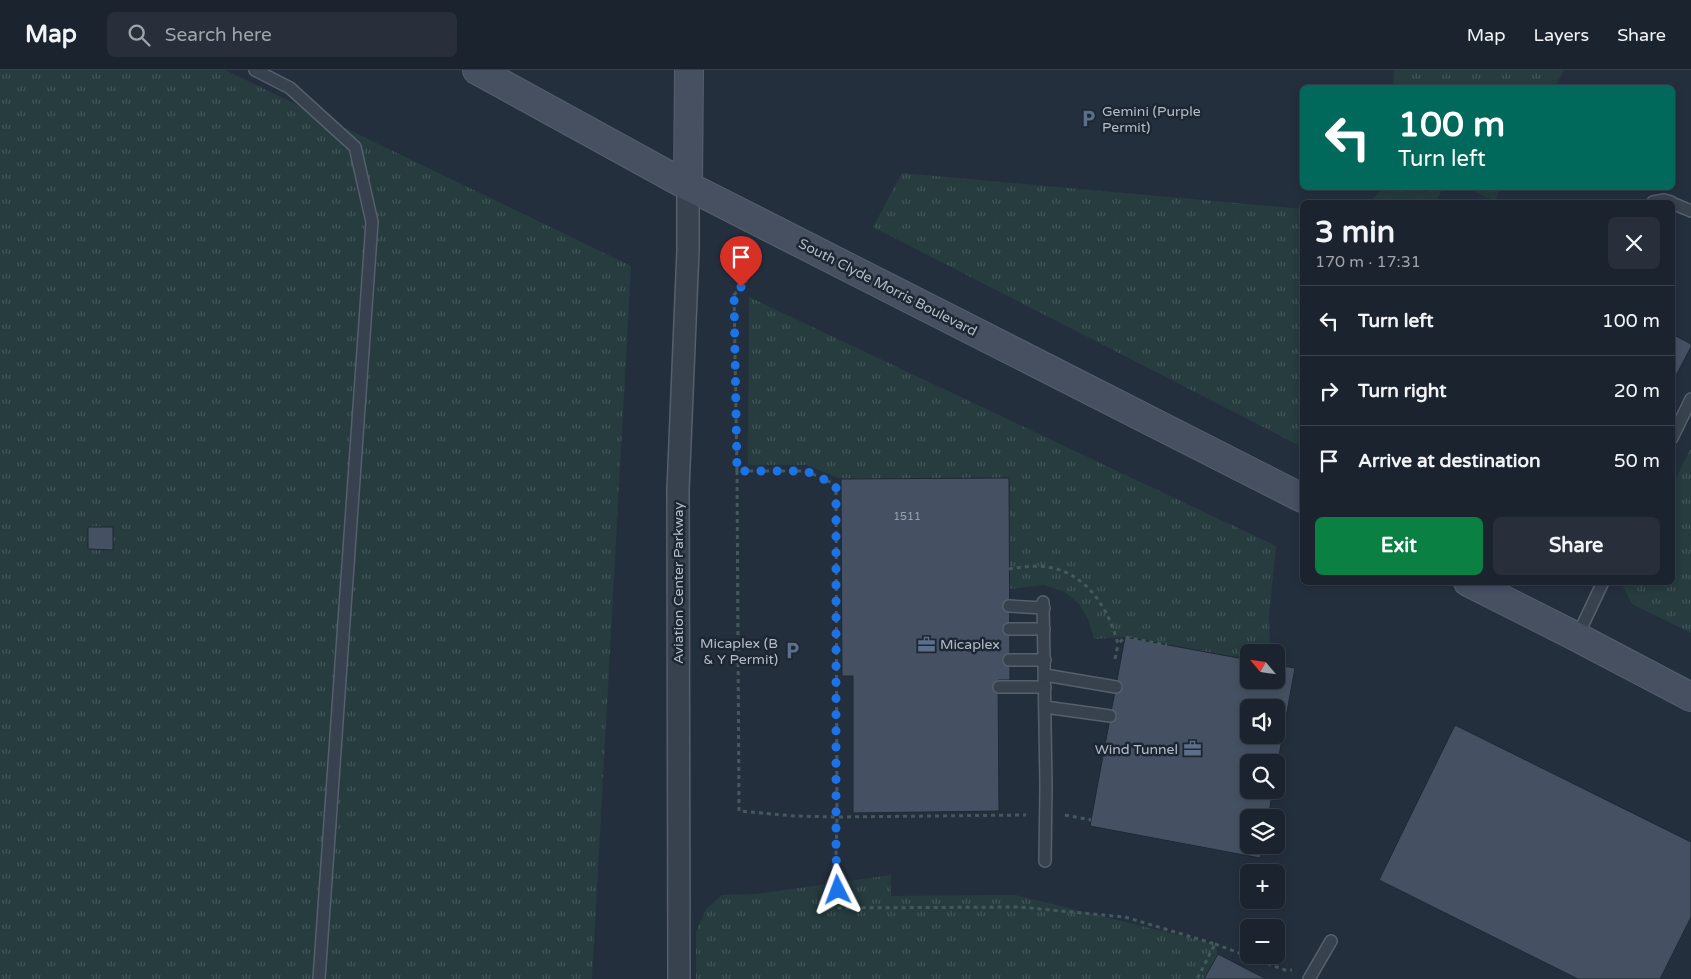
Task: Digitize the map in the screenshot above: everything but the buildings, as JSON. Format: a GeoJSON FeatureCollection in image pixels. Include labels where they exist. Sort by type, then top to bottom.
{"type":"FeatureCollection","features":[{"type":"Feature","properties":{"kind":"main road","name":"South Clyde Morris Boulevard"},"geometry":{"type":"LineString","coordinates":[[477,70],[688,186],[1300,497]]}},
{"type":"Feature","properties":{"kind":"main road"},"geometry":{"type":"LineString","coordinates":[[688,186],[689,70]]}},
{"type":"Feature","properties":{"kind":"main road"},"geometry":{"type":"LineString","coordinates":[[1474,585],[1691,696]]}},
{"type":"Feature","properties":{"kind":"street","name":"Aviation Center Parkway"},"geometry":{"type":"LineString","coordinates":[[679,979],[678,490],[688,250],[688,186]]}},
{"type":"Feature","properties":{"kind":"lane"},"geometry":{"type":"LineString","coordinates":[[255,70],[290,88],[355,147],[372,222],[319,979]]}},
{"type":"Feature","properties":{"kind":"lane"},"geometry":{"type":"LineString","coordinates":[[1675,204],[1691,211]]}},
{"type":"Feature","properties":{"kind":"lane"},"geometry":{"type":"LineString","coordinates":[[1675,432],[1690,402]]}},
{"type":"Feature","properties":{"kind":"lane"},"geometry":{"type":"LineString","coordinates":[[1577,637],[1602,585]]}},
{"type":"Feature","properties":{"kind":"lane"},"geometry":{"type":"LineString","coordinates":[[1009,606],[1044,605],[1045,861]]}},
{"type":"Feature","properties":{"kind":"lane"},"geometry":{"type":"LineString","coordinates":[[1009,629],[1044,630]]}},
{"type":"Feature","properties":{"kind":"lane"},"geometry":{"type":"LineString","coordinates":[[1009,660],[1045,660]]}},
{"type":"Feature","properties":{"kind":"lane"},"geometry":{"type":"LineString","coordinates":[[998,687],[1045,681],[1116,686]]}},
{"type":"Feature","properties":{"kind":"lane"},"geometry":{"type":"LineString","coordinates":[[1045,707],[1110,716]]}},
{"type":"Feature","properties":{"kind":"lane"},"geometry":{"type":"LineString","coordinates":[[1310,979],[1331,941]]}},
{"type":"Feature","properties":{"kind":"path"},"geometry":{"type":"LineString","coordinates":[[747,280],[734,295],[739,811],[794,816],[837,817],[1057,814],[1091,820]]}},
{"type":"Feature","properties":{"kind":"path"},"geometry":{"type":"LineString","coordinates":[[737,471],[806,471],[836,485],[836,855],[839,908],[1019,907],[1125,917],[1215,944],[1285,970],[1298,970]]}},
{"type":"Feature","properties":{"kind":"path"},"geometry":{"type":"LineString","coordinates":[[1009,569],[1048,566],[1073,576],[1096,596],[1113,624],[1118,644],[1115,659]]}},
{"type":"Feature","properties":{"kind":"path"},"geometry":{"type":"LineString","coordinates":[[1118,644],[1125,637],[1167,645]]}},
{"type":"Feature","properties":{"kind":"path"},"geometry":{"type":"LineString","coordinates":[[1197,979],[1215,944]]}},
{"type":"Feature","properties":{"kind":"green space"},"geometry":{"type":"Polygon","coordinates":[[[0,70],[225,70],[631,266],[592,979],[0,979],[0,70]]]}},
{"type":"Feature","properties":{"kind":"green space"},"geometry":{"type":"Polygon","coordinates":[[[1394,70],[1564,70],[1556,85],[1393,85],[1394,70]]]}},
{"type":"Feature","properties":{"kind":"green space"},"geometry":{"type":"Polygon","coordinates":[[[902,173],[1300,209],[1300,446],[873,227],[902,173]]]}},
{"type":"Feature","properties":{"kind":"green space"},"geometry":{"type":"Polygon","coordinates":[[[1380,190],[1442,190],[1437,200],[1373,200],[1380,190]]]}},
{"type":"Feature","properties":{"kind":"green space"},"geometry":{"type":"Polygon","coordinates":[[[1471,190],[1500,190],[1495,200],[1471,190]]]}},
{"type":"Feature","properties":{"kind":"green space"},"geometry":{"type":"Polygon","coordinates":[[[749,297],[1276,546],[1269,615],[1270,644],[1240,644],[1240,658],[1125,637],[1094,639],[1089,621],[1080,605],[1065,592],[1044,585],[1009,589],[841,479],[807,465],[748,465],[749,297]]]}},
{"type":"Feature","properties":{"kind":"green space"},"geometry":{"type":"Polygon","coordinates":[[[1691,448],[1691,633],[1632,604],[1622,585],[1675,585],[1675,480],[1691,448]]]}},
{"type":"Feature","properties":{"kind":"green space"},"geometry":{"type":"Polygon","coordinates":[[[891,875],[891,896],[1015,895],[1215,944],[1218,954],[1204,979],[696,979],[696,932],[706,909],[722,895],[756,894],[891,875]]]}},
{"type":"Feature","properties":{"kind":"place","name":"Gemini (Purple Permit)"},"geometry":{"type":"Point","coordinates":[1088,119]}},
{"type":"Feature","properties":{"kind":"place","name":"Micaplex"},"geometry":{"type":"Point","coordinates":[926,644]}},
{"type":"Feature","properties":{"kind":"place","name":"Micaplex (B & Y Permit)"},"geometry":{"type":"Point","coordinates":[792,651]}},
{"type":"Feature","properties":{"kind":"place","name":"Wind Tunnel"},"geometry":{"type":"Point","coordinates":[1192,749]}},
{"type":"Feature","properties":{"kind":"route"},"geometry":{"type":"LineString","coordinates":[[741,287],[734,295],[737,471],[806,471],[836,485],[836,855],[838,890]]}}]}
